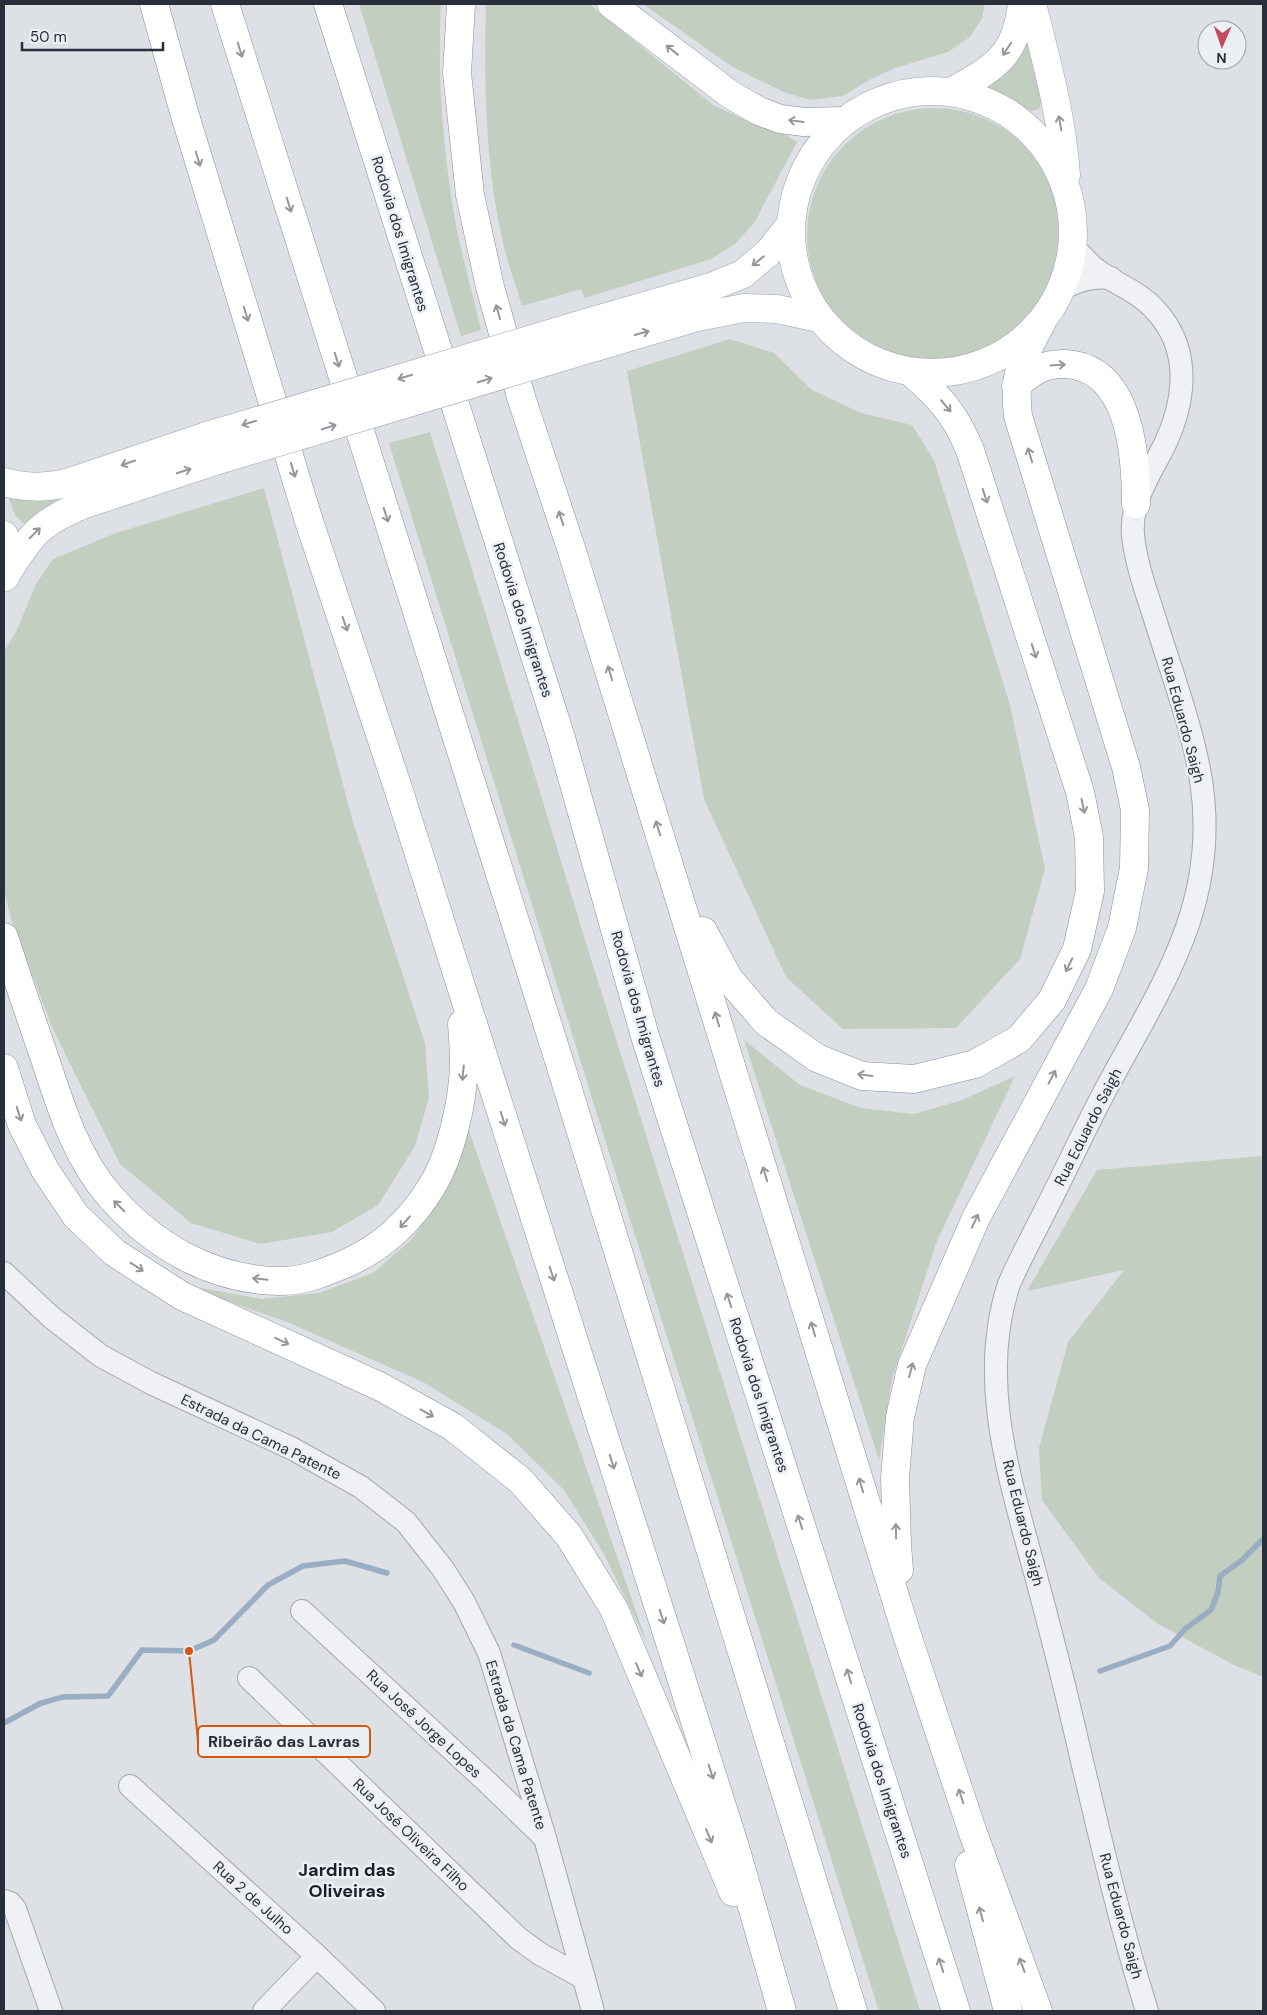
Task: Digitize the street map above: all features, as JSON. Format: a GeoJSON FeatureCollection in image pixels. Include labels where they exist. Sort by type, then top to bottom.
{"type":"FeatureCollection","features":[{"type":"Feature","properties":{"kind":"main road"},"geometry":{"type":"LineString","coordinates":[[141,4],[184,112]]}},
{"type":"Feature","properties":{"kind":"main road"},"geometry":{"type":"LineString","coordinates":[[154,4],[184,112],[308,518],[354,652],[735,1847],[782,2010]]}},
{"type":"Feature","properties":{"kind":"main road"},"geometry":{"type":"LineString","coordinates":[[225,4],[561,1066],[853,2011]]}},
{"type":"Feature","properties":{"kind":"main road","name":"Rodovia dos Imigrantes"},"geometry":{"type":"LineString","coordinates":[[328,4],[561,738],[645,1036],[956,2011]]}},
{"type":"Feature","properties":{"kind":"main road"},"geometry":{"type":"LineString","coordinates":[[461,4],[458,73],[462,129],[470,195],[490,287],[521,397],[571,548],[673,874],[906,1632],[973,1833],[1038,2011]]}},
{"type":"Feature","properties":{"kind":"main road"},"geometry":{"type":"LineString","coordinates":[[612,4],[731,95],[759,110],[780,119],[804,122],[844,121]]}},
{"type":"Feature","properties":{"kind":"main road"},"geometry":{"type":"LineString","coordinates":[[951,92],[987,71],[1008,50],[1020,24],[1022,4]]}},
{"type":"Feature","properties":{"kind":"main road"},"geometry":{"type":"LineString","coordinates":[[906,1632],[896,1544],[895,1478],[900,1417],[912,1365],[976,1218],[1099,988],[1122,928],[1134,868],[1135,810],[1126,767],[1018,416],[1017,374],[1024,355],[1062,289],[1071,261],[1073,246],[1072,214],[1058,114],[1032,4]]}},
{"type":"Feature","properties":{"kind":"main road"},"geometry":{"type":"LineString","coordinates":[[1042,322],[1015,347],[983,364],[948,372],[911,372],[882,365],[852,349],[832,333],[819,318],[806,297],[796,273],[791,251],[790,225],[795,195],[806,167],[823,142],[844,121],[870,106],[890,98],[929,91],[951,92],[986,102],[1017,119],[1040,141],[1051,155],[1067,188]]}},
{"type":"Feature","properties":{"kind":"main road"},"geometry":{"type":"LineString","coordinates":[[4,482],[27,487],[46,488],[211,448],[590,335],[742,274],[769,252],[790,225]]}},
{"type":"Feature","properties":{"kind":"main road"},"geometry":{"type":"LineString","coordinates":[[590,335],[744,308],[776,309],[819,318]]}},
{"type":"Feature","properties":{"kind":"main road"},"geometry":{"type":"LineString","coordinates":[[1016,386],[1031,372],[1043,366],[1060,364],[1079,366],[1104,380],[1118,400],[1131,435],[1136,474],[1136,504]]}},
{"type":"Feature","properties":{"kind":"main road"},"geometry":{"type":"LineString","coordinates":[[673,874],[729,979],[766,1022],[817,1058],[862,1076],[914,1078],[975,1064],[1018,1039],[1052,1000],[1077,950],[1090,891],[1090,837],[1080,792],[970,450],[953,414],[911,372]]}},
{"type":"Feature","properties":{"kind":"main road"},"geometry":{"type":"LineString","coordinates":[[5,578],[28,540],[45,524],[61,514],[211,448]]}},
{"type":"Feature","properties":{"kind":"main road"},"geometry":{"type":"LineString","coordinates":[[4,535],[6,546],[5,578]]}},
{"type":"Feature","properties":{"kind":"main road"},"geometry":{"type":"LineString","coordinates":[[4,937],[61,1108],[80,1154],[108,1195],[150,1236],[193,1262],[238,1277],[280,1281],[324,1274],[364,1256],[403,1225],[433,1185],[448,1149],[460,1104],[464,1065],[461,990]]}},
{"type":"Feature","properties":{"kind":"main road"},"geometry":{"type":"LineString","coordinates":[[4,1068],[22,1125],[45,1170],[76,1216],[115,1253],[182,1296],[381,1387],[453,1427],[520,1480],[569,1536],[614,1609],[782,2010]]}},
{"type":"Feature","properties":{"kind":"main road"},"geometry":{"type":"LineString","coordinates":[[973,1833],[965,1853],[1008,2011]]}},
{"type":"Feature","properties":{"kind":"street","name":"Rua Eduardo Saigh"},"geometry":{"type":"LineString","coordinates":[[1073,246],[1094,267],[1143,298],[1162,318],[1176,342],[1182,370],[1182,387],[1175,421],[1136,504],[1133,526],[1138,563],[1187,723],[1200,779],[1204,834],[1202,865],[1193,910],[1173,965],[1088,1123],[1009,1284],[998,1328],[995,1354],[995,1388],[1002,1434],[1018,1508],[1057,1657],[1106,1861],[1146,2011]]}},
{"type":"Feature","properties":{"kind":"street"},"geometry":{"type":"LineString","coordinates":[[1062,289],[1090,277],[1111,278]]}},
{"type":"Feature","properties":{"kind":"street","name":"Estrada da Cama Patente"},"geometry":{"type":"LineString","coordinates":[[4,1274],[50,1317],[102,1356],[151,1383],[293,1449],[361,1487],[406,1522],[443,1568],[464,1602],[489,1653],[545,1838],[593,2011]]}},
{"type":"Feature","properties":{"kind":"street","name":"Rua José Jorge Lopes"},"geometry":{"type":"LineString","coordinates":[[302,1611],[486,1780],[545,1838]]}},
{"type":"Feature","properties":{"kind":"street","name":"Rua José Oliveira Filho"},"geometry":{"type":"LineString","coordinates":[[249,1678],[518,1938],[540,1954],[584,1978]]}},
{"type":"Feature","properties":{"kind":"street","name":"Rua 2 de Julho"},"geometry":{"type":"LineString","coordinates":[[130,1786],[317,1956],[374,2011]]}},
{"type":"Feature","properties":{"kind":"street"},"geometry":{"type":"LineString","coordinates":[[4,1901],[10,1903],[15,1909],[51,2011]]}},
{"type":"Feature","properties":{"kind":"street"},"geometry":{"type":"LineString","coordinates":[[264,2011],[317,1956]]}},
{"type":"Feature","properties":{"kind":"green space"},"geometry":{"type":"Polygon","coordinates":[[[359,4],[441,4],[440,59],[444,143],[456,225],[481,330],[461,336],[359,4]]]}},
{"type":"Feature","properties":{"kind":"green space"},"geometry":{"type":"Polygon","coordinates":[[[486,4],[589,4],[713,105],[751,123],[786,135],[797,142],[754,223],[735,244],[711,259],[585,298],[581,289],[522,306],[503,243],[492,184],[485,64],[486,4]]]}},
{"type":"Feature","properties":{"kind":"green space"},"geometry":{"type":"Polygon","coordinates":[[[643,4],[985,4],[982,18],[970,37],[948,52],[895,68],[869,80],[843,96],[810,100],[786,93],[731,66],[643,4]]]}},
{"type":"Feature","properties":{"kind":"green space"},"geometry":{"type":"Polygon","coordinates":[[[1026,29],[1043,98],[1039,109],[1031,111],[999,92],[979,86],[1026,29]]]}},
{"type":"Feature","properties":{"kind":"green space"},"geometry":{"type":"Polygon","coordinates":[[[922,108],[946,108],[983,117],[1005,129],[1024,145],[1040,164],[1052,186],[1059,210],[1061,235],[1059,260],[1052,284],[1040,306],[1024,325],[1005,341],[983,353],[946,362],[922,362],[885,353],[863,341],[836,316],[816,284],[812,272],[807,247],[807,223],[816,186],[828,164],[853,137],[885,117],[897,113],[922,108]]]}},
{"type":"Feature","properties":{"kind":"green space"},"geometry":{"type":"Polygon","coordinates":[[[730,339],[774,353],[812,390],[861,413],[912,425],[934,460],[1010,705],[1045,869],[1020,959],[956,1028],[843,1029],[786,977],[704,799],[627,371],[730,339]]]}},
{"type":"Feature","properties":{"kind":"green space"},"geometry":{"type":"Polygon","coordinates":[[[430,432],[586,943],[920,2011],[879,2011],[601,1127],[389,443],[430,432]]]}},
{"type":"Feature","properties":{"kind":"green space"},"geometry":{"type":"Polygon","coordinates":[[[264,488],[353,822],[425,1043],[429,1098],[415,1146],[378,1205],[332,1232],[260,1244],[191,1223],[120,1164],[52,1027],[11,919],[4,889],[4,652],[17,630],[36,584],[53,559],[116,533],[264,488]]]}},
{"type":"Feature","properties":{"kind":"green space"},"geometry":{"type":"Polygon","coordinates":[[[6,491],[62,494],[63,498],[30,521],[23,523],[15,515],[6,491]]]}},
{"type":"Feature","properties":{"kind":"green space"},"geometry":{"type":"Polygon","coordinates":[[[744,1040],[800,1085],[861,1108],[914,1114],[962,1100],[1015,1076],[937,1241],[892,1379],[879,1460],[744,1040]]]}},
{"type":"Feature","properties":{"kind":"green space"},"geometry":{"type":"Polygon","coordinates":[[[467,1125],[647,1643],[604,1554],[564,1490],[507,1434],[423,1382],[287,1322],[211,1295],[200,1288],[262,1299],[319,1293],[373,1273],[411,1240],[440,1199],[467,1125]]]}},
{"type":"Feature","properties":{"kind":"green space"},"geometry":{"type":"Polygon","coordinates":[[[1263,1156],[1263,1677],[1234,1665],[1158,1624],[1099,1578],[1042,1500],[1039,1448],[1068,1342],[1124,1270],[1027,1291],[1097,1170],[1263,1156]]]}},
{"type":"Feature","properties":{"kind":"waterway"},"geometry":{"type":"LineString","coordinates":[[1100,1671],[1170,1646],[1185,1629],[1211,1610],[1218,1592],[1220,1576],[1241,1561],[1263,1539]]}},
{"type":"Feature","properties":{"kind":"waterway"},"geometry":{"type":"LineString","coordinates":[[4,1723],[41,1703],[63,1697],[108,1696],[142,1650],[189,1651],[214,1640],[268,1585],[303,1566],[345,1561],[387,1573]]}},
{"type":"Feature","properties":{"kind":"waterway"},"geometry":{"type":"LineString","coordinates":[[514,1645],[589,1673]]}},
{"type":"Feature","properties":{"kind":"place","name":"Ribeirão das Lavras"},"geometry":{"type":"Point","coordinates":[189,1651]}},
{"type":"Feature","properties":{"kind":"district","name":"Jardim das Oliveiras"},"geometry":{"type":"Point","coordinates":[347,1880]}}]}
